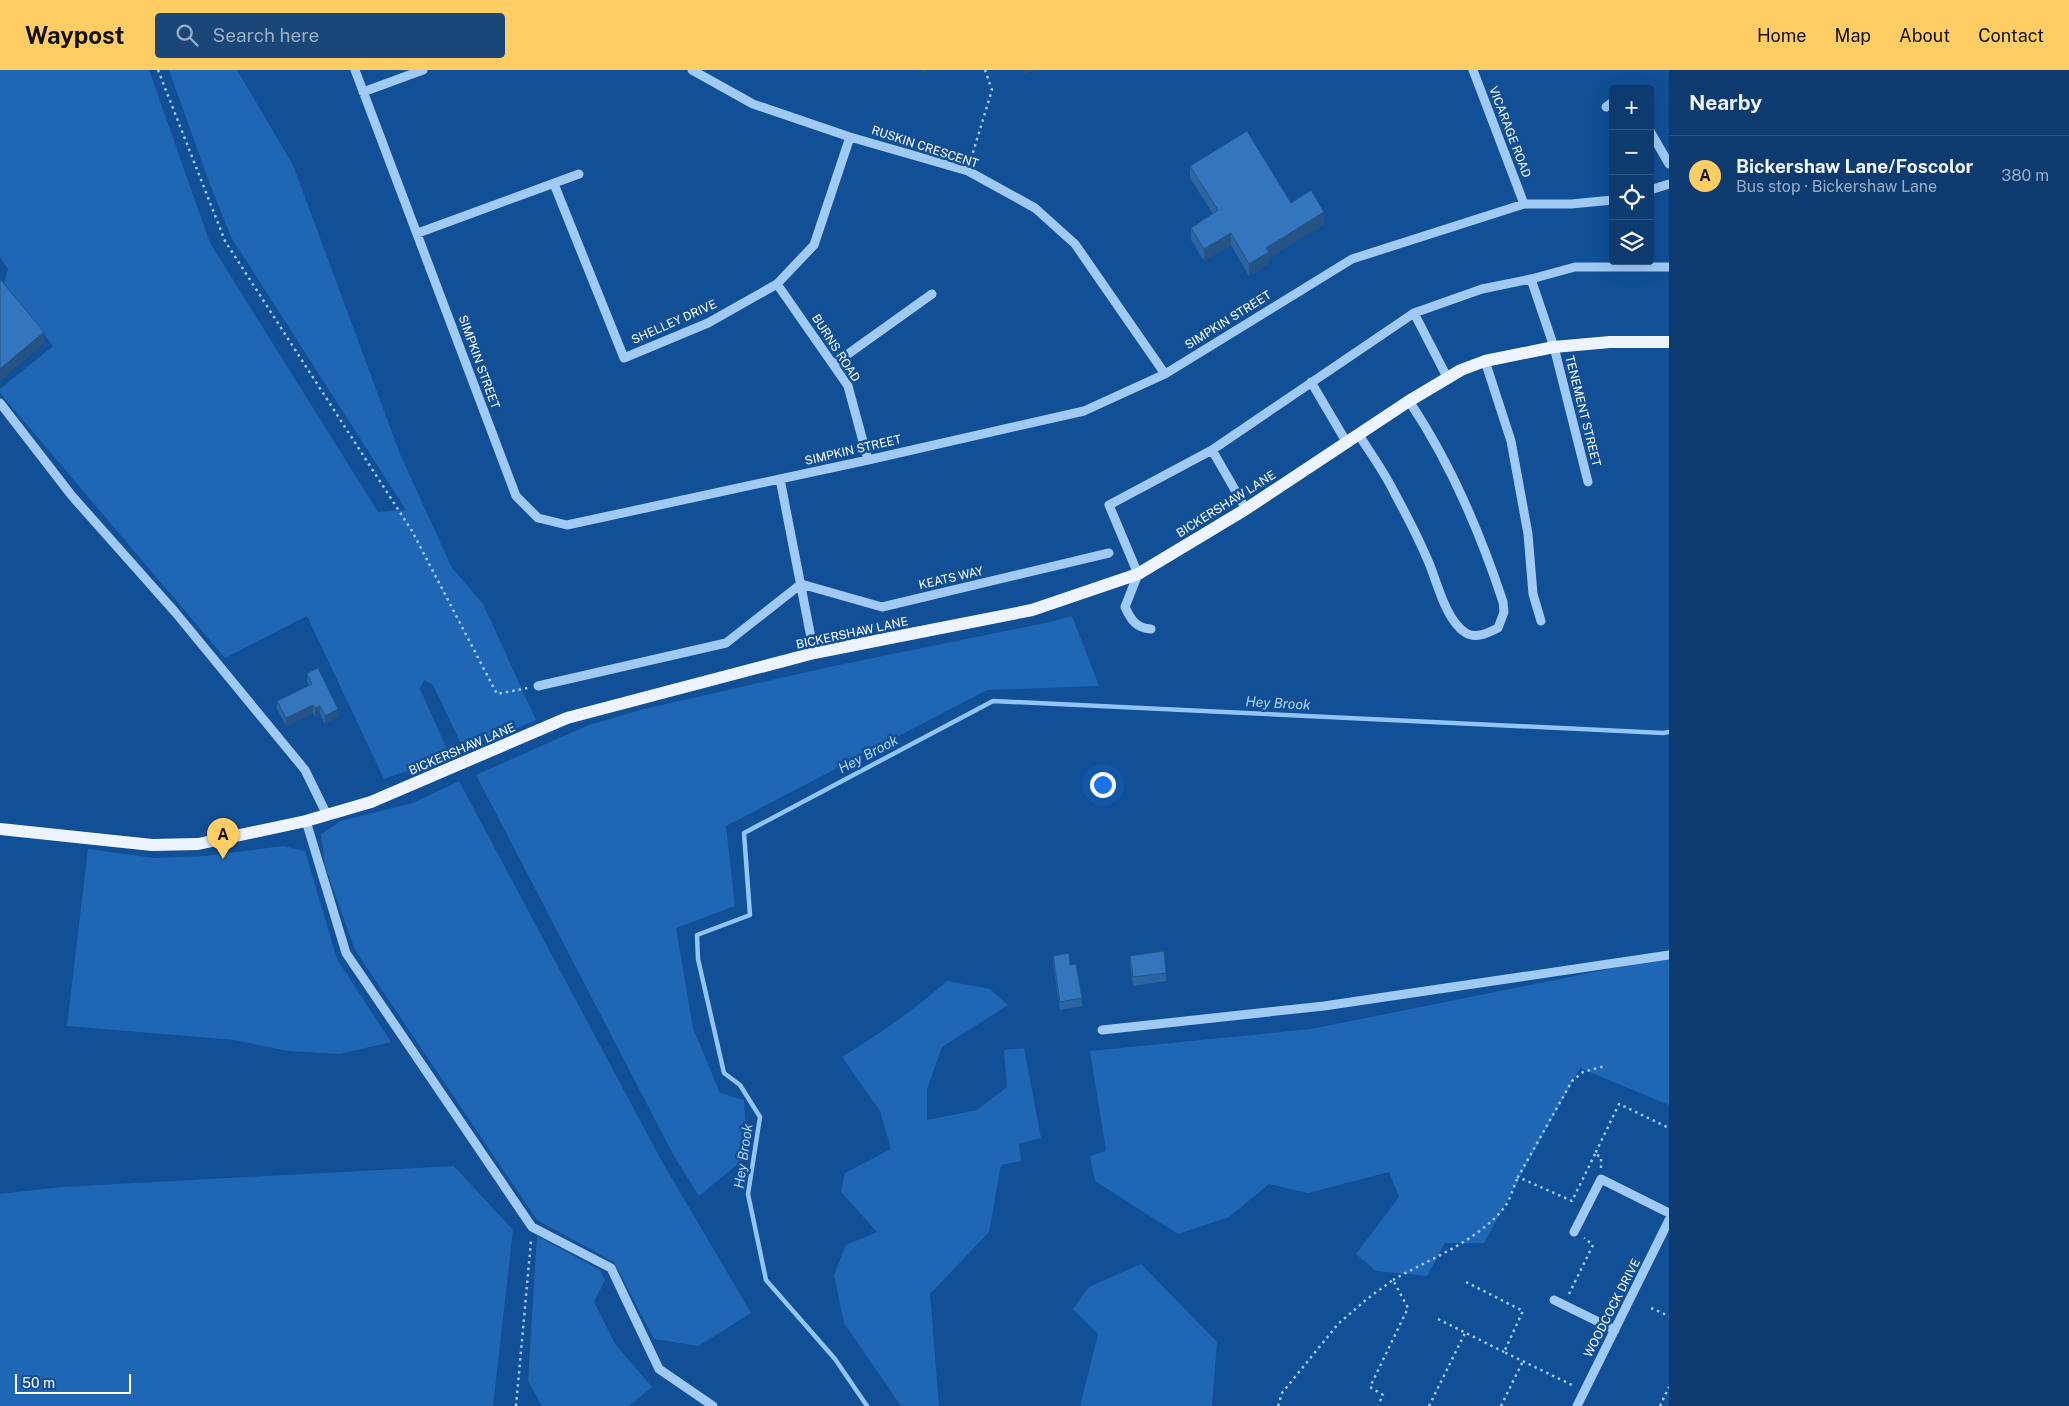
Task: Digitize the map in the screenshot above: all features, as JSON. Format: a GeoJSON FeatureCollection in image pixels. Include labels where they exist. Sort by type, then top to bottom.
{"type":"FeatureCollection","features":[{"type":"Feature","properties":{"kind":"main road","name":"BICKERSHAW LANE"},"geometry":{"type":"LineString","coordinates":[[0,830],[152,845],[198,844],[306,821],[389,795],[567,718],[814,653],[1032,610],[1138,574],[1246,509],[1447,377],[1485,361],[1554,347],[1610,342],[1669,342]]}},
{"type":"Feature","properties":{"kind":"street","name":"SIMPKIN STREET"},"geometry":{"type":"LineString","coordinates":[[354,70],[418,233],[516,496],[538,518],[567,525],[780,480],[1084,411],[1165,374],[1352,259],[1524,204],[1571,204],[1609,200]]}},
{"type":"Feature","properties":{"kind":"street"},"geometry":{"type":"LineString","coordinates":[[363,92],[423,70]]}},
{"type":"Feature","properties":{"kind":"street","name":"RUSKIN CRESCENT"},"geometry":{"type":"LineString","coordinates":[[692,70],[753,104],[850,137],[968,171],[1035,208],[1075,244],[1165,374]]}},
{"type":"Feature","properties":{"kind":"street"},"geometry":{"type":"LineString","coordinates":[[712,70],[715,82]]}},
{"type":"Feature","properties":{"kind":"street","name":"VICARAGE ROAD"},"geometry":{"type":"LineString","coordinates":[[1473,70],[1524,204]]}},
{"type":"Feature","properties":{"kind":"street","name":"SHELLEY DRIVE"},"geometry":{"type":"LineString","coordinates":[[554,184],[624,358],[708,323],[777,284],[814,245],[850,137]]}},
{"type":"Feature","properties":{"kind":"street"},"geometry":{"type":"LineString","coordinates":[[1654,138],[1669,164]]}},
{"type":"Feature","properties":{"kind":"street"},"geometry":{"type":"LineString","coordinates":[[418,233],[579,174]]}},
{"type":"Feature","properties":{"kind":"street"},"geometry":{"type":"LineString","coordinates":[[1654,189],[1669,184]]}},
{"type":"Feature","properties":{"kind":"street"},"geometry":{"type":"LineString","coordinates":[[1151,629],[1142,628],[1132,620],[1126,607],[1138,574],[1109,505],[1212,450],[1414,313],[1426,307],[1482,288],[1531,279],[1575,268],[1669,267]]}},
{"type":"Feature","properties":{"kind":"street","name":"TENEMENT STREET"},"geometry":{"type":"LineString","coordinates":[[1531,279],[1554,347],[1588,482]]}},
{"type":"Feature","properties":{"kind":"street","name":"BURNS ROAD"},"geometry":{"type":"LineString","coordinates":[[777,284],[848,386],[868,460]]}},
{"type":"Feature","properties":{"kind":"street"},"geometry":{"type":"LineString","coordinates":[[834,364],[932,294]]}},
{"type":"Feature","properties":{"kind":"street"},"geometry":{"type":"LineString","coordinates":[[1414,313],[1447,377]]}},
{"type":"Feature","properties":{"kind":"street"},"geometry":{"type":"LineString","coordinates":[[1485,361],[1511,441],[1528,534],[1533,594],[1540,621]]}},
{"type":"Feature","properties":{"kind":"street"},"geometry":{"type":"LineString","coordinates":[[1311,382],[1347,443]]}},
{"type":"Feature","properties":{"kind":"street"},"geometry":{"type":"LineString","coordinates":[[1359,435],[1394,491],[1446,605],[1458,625],[1465,632],[1474,636],[1488,633],[1498,628],[1504,612],[1503,602],[1477,533],[1446,464],[1408,401]]}},
{"type":"Feature","properties":{"kind":"street"},"geometry":{"type":"LineString","coordinates":[[0,402],[72,496],[175,612],[305,770],[327,815]]}},
{"type":"Feature","properties":{"kind":"street"},"geometry":{"type":"LineString","coordinates":[[1212,450],[1246,509]]}},
{"type":"Feature","properties":{"kind":"street"},"geometry":{"type":"LineString","coordinates":[[780,480],[814,653]]}},
{"type":"Feature","properties":{"kind":"street","name":"KEATS WAY"},"geometry":{"type":"LineString","coordinates":[[801,584],[882,607],[1109,553]]}},
{"type":"Feature","properties":{"kind":"street"},"geometry":{"type":"LineString","coordinates":[[538,686],[726,643],[801,584]]}},
{"type":"Feature","properties":{"kind":"street"},"geometry":{"type":"LineString","coordinates":[[306,821],[346,953],[532,1227],[611,1268],[659,1369],[713,1406]]}},
{"type":"Feature","properties":{"kind":"street"},"geometry":{"type":"LineString","coordinates":[[1102,1030],[1324,1006],[1669,955]]}},
{"type":"Feature","properties":{"kind":"street"},"geometry":{"type":"LineString","coordinates":[[1574,1232],[1601,1179],[1669,1213]]}},
{"type":"Feature","properties":{"kind":"street","name":"WOODCOCK DRIVE"},"geometry":{"type":"LineString","coordinates":[[1577,1406],[1615,1330],[1665,1240],[1669,1220]]}},
{"type":"Feature","properties":{"kind":"street"},"geometry":{"type":"LineString","coordinates":[[1554,1300],[1615,1330]]}},
{"type":"Feature","properties":{"kind":"path"},"geometry":{"type":"LineString","coordinates":[[158,70],[225,241],[412,531],[498,694],[538,686]]}},
{"type":"Feature","properties":{"kind":"path"},"geometry":{"type":"LineString","coordinates":[[968,171],[992,90],[985,70]]}},
{"type":"Feature","properties":{"kind":"path"},"geometry":{"type":"LineString","coordinates":[[1278,1406],[1282,1393],[1338,1324],[1393,1280],[1448,1251],[1493,1220],[1507,1204],[1518,1177],[1572,1081],[1583,1072],[1606,1066]]}},
{"type":"Feature","properties":{"kind":"path"},"geometry":{"type":"LineString","coordinates":[[1518,1177],[1572,1201],[1620,1104],[1669,1128]]}},
{"type":"Feature","properties":{"kind":"path"},"geometry":{"type":"LineString","coordinates":[[1595,1154],[1602,1157],[1601,1179]]}},
{"type":"Feature","properties":{"kind":"path"},"geometry":{"type":"LineString","coordinates":[[516,1406],[532,1227]]}},
{"type":"Feature","properties":{"kind":"path"},"geometry":{"type":"LineString","coordinates":[[1564,1304],[1593,1245],[1574,1232]]}},
{"type":"Feature","properties":{"kind":"path"},"geometry":{"type":"LineString","coordinates":[[1378,1406],[1383,1395],[1370,1387],[1408,1308],[1393,1280]]}},
{"type":"Feature","properties":{"kind":"path"},"geometry":{"type":"LineString","coordinates":[[1466,1282],[1523,1311],[1504,1352]]}},
{"type":"Feature","properties":{"kind":"path"},"geometry":{"type":"LineString","coordinates":[[1652,1308],[1669,1316]]}},
{"type":"Feature","properties":{"kind":"path"},"geometry":{"type":"LineString","coordinates":[[1438,1319],[1584,1391]]}},
{"type":"Feature","properties":{"kind":"path"},"geometry":{"type":"LineString","coordinates":[[1429,1406],[1465,1333]]}},
{"type":"Feature","properties":{"kind":"path"},"geometry":{"type":"LineString","coordinates":[[1501,1406],[1522,1362]]}},
{"type":"Feature","properties":{"kind":"path"},"geometry":{"type":"LineString","coordinates":[[1660,1406],[1669,1387]]}},
{"type":"Feature","properties":{"kind":"shaded area"},"geometry":{"type":"Polygon","coordinates":[[[0,70],[149,70],[210,243],[378,512],[406,510],[231,237],[169,70],[237,70],[293,165],[400,454],[452,568],[483,604],[536,720],[464,750],[433,685],[424,680],[420,689],[450,756],[384,779],[307,616],[225,658],[0,393],[0,389],[53,346],[4,283],[8,269],[0,257],[0,70]]]}},
{"type":"Feature","properties":{"kind":"shaded area"},"geometry":{"type":"Polygon","coordinates":[[[1072,616],[1099,686],[987,690],[726,826],[735,906],[676,928],[693,1028],[720,1093],[744,1100],[746,1134],[739,1163],[699,1196],[674,1156],[476,775],[589,725],[644,709],[834,666],[1072,616]]]}},
{"type":"Feature","properties":{"kind":"shaded area"},"geometry":{"type":"Polygon","coordinates":[[[459,781],[660,1158],[751,1313],[698,1346],[654,1339],[614,1262],[537,1220],[355,950],[325,866],[321,834],[341,821],[413,803],[459,781]]]}},
{"type":"Feature","properties":{"kind":"shaded area"},"geometry":{"type":"Polygon","coordinates":[[[283,846],[305,851],[337,959],[391,1042],[340,1054],[288,1051],[235,1040],[67,1026],[88,849],[154,858],[206,856],[283,846]]]}},
{"type":"Feature","properties":{"kind":"shaded area"},"geometry":{"type":"Polygon","coordinates":[[[1669,957],[1669,1105],[1580,1068],[1484,1243],[1445,1243],[1427,1276],[1376,1271],[1356,1254],[1399,1197],[1389,1172],[1308,1193],[1269,1184],[1229,1217],[1178,1234],[1095,1181],[1090,1156],[1106,1151],[1090,1051],[1311,1029],[1669,957]]]}},
{"type":"Feature","properties":{"kind":"shaded area"},"geometry":{"type":"Polygon","coordinates":[[[947,981],[990,989],[1008,1005],[942,1047],[927,1089],[927,1120],[977,1110],[1007,1087],[1004,1050],[1024,1048],[1041,1138],[1019,1144],[1021,1161],[1001,1165],[989,1232],[930,1294],[939,1406],[901,1406],[844,1323],[834,1275],[846,1245],[877,1232],[841,1192],[845,1173],[891,1149],[880,1111],[842,1057],[896,1021],[947,981]]]}},
{"type":"Feature","properties":{"kind":"shaded area"},"geometry":{"type":"Polygon","coordinates":[[[454,1166],[513,1230],[493,1406],[0,1406],[0,1194],[62,1187],[454,1166]]]}},
{"type":"Feature","properties":{"kind":"shaded area"},"geometry":{"type":"Polygon","coordinates":[[[537,1236],[600,1270],[605,1280],[594,1302],[615,1344],[652,1387],[629,1406],[542,1406],[528,1381],[537,1236]]]}},
{"type":"Feature","properties":{"kind":"shaded area"},"geometry":{"type":"Polygon","coordinates":[[[1141,1264],[1217,1342],[1212,1406],[1080,1406],[1098,1334],[1073,1309],[1089,1287],[1141,1264]]]}},
{"type":"Feature","properties":{"kind":"building"},"geometry":{"type":"Polygon","coordinates":[[[1247,131],[1291,203],[1311,190],[1324,212],[1266,248],[1269,252],[1249,264],[1231,233],[1204,249],[1191,228],[1218,210],[1190,166],[1247,131]]]}},
{"type":"Feature","properties":{"kind":"building"},"geometry":{"type":"Polygon","coordinates":[[[0,279],[44,332],[0,369],[0,279]]]}},
{"type":"Feature","properties":{"kind":"building"},"geometry":{"type":"Polygon","coordinates":[[[318,668],[338,709],[325,716],[320,706],[315,708],[313,705],[286,718],[277,701],[312,684],[307,673],[318,668]]]}},
{"type":"Feature","properties":{"kind":"building"},"geometry":{"type":"Polygon","coordinates":[[[1164,951],[1166,973],[1133,977],[1130,956],[1164,951]]]}},
{"type":"Feature","properties":{"kind":"building"},"geometry":{"type":"Polygon","coordinates":[[[1069,953],[1070,965],[1076,964],[1082,998],[1060,1002],[1053,956],[1069,953]]]}},
{"type":"Feature","properties":{"kind":"waterway","name":"Hey Brook"},"geometry":{"type":"LineString","coordinates":[[867,1406],[835,1359],[766,1280],[748,1194],[760,1117],[740,1085],[724,1073],[698,959],[697,935],[750,915],[744,833],[993,701],[1669,732]]}},
{"type":"Feature","properties":{"kind":"place","name":"Bickershaw Lane/Foscolor"},"geometry":{"type":"Point","coordinates":[223,859]}}]}
